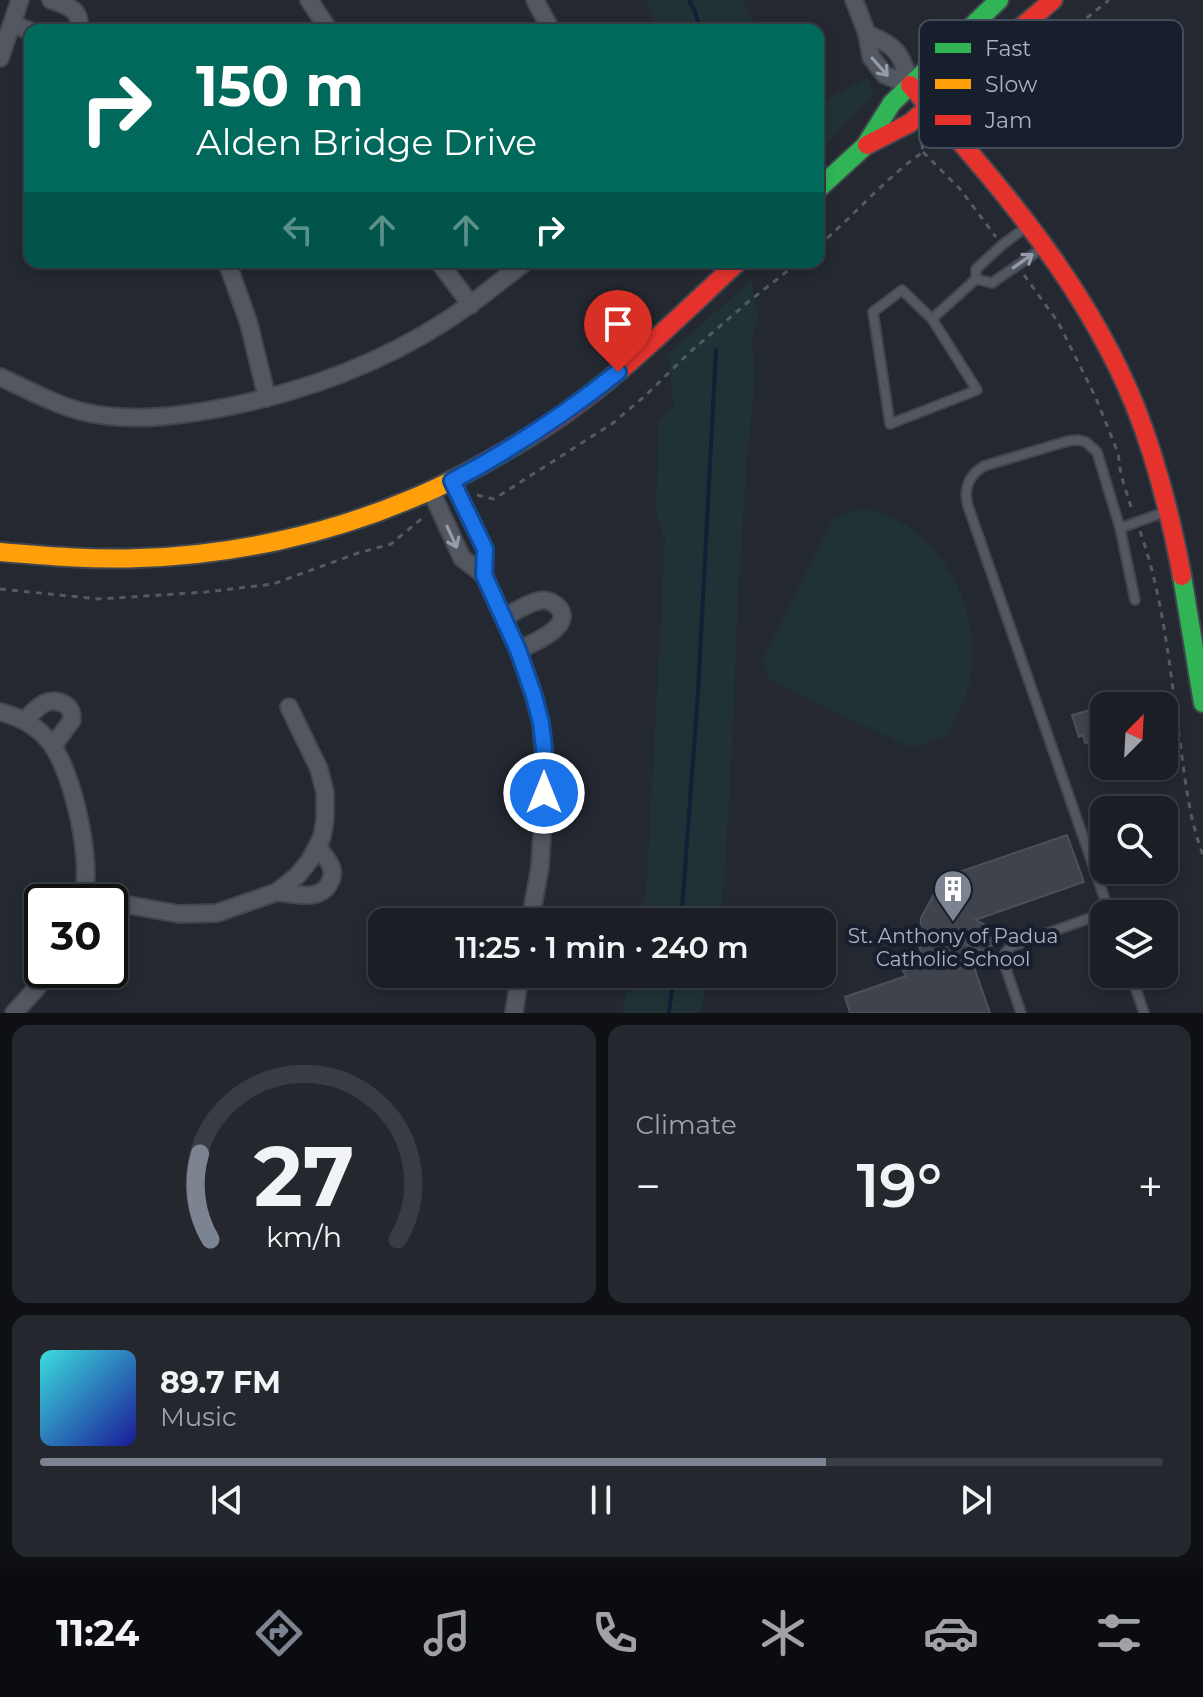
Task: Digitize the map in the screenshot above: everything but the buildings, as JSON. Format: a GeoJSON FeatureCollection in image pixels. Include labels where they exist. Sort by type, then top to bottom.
{"type":"FeatureCollection","features":[{"type":"Feature","properties":{"kind":"street"},"geometry":{"type":"LineString","coordinates":[[0,58],[20,0]]}},
{"type":"Feature","properties":{"kind":"street"},"geometry":{"type":"LineString","coordinates":[[51,0],[70,7],[78,15],[80,24]]}},
{"type":"Feature","properties":{"kind":"street"},"geometry":{"type":"LineString","coordinates":[[309,0],[325,24]]}},
{"type":"Feature","properties":{"kind":"street"},"geometry":{"type":"LineString","coordinates":[[535,0],[548,24]]}},
{"type":"Feature","properties":{"kind":"street"},"geometry":{"type":"LineString","coordinates":[[854,0],[867,34],[871,57],[885,75],[910,85],[919,95]]}},
{"type":"Feature","properties":{"kind":"street"},"geometry":{"type":"LineString","coordinates":[[978,20],[999,0]]}},
{"type":"Feature","properties":{"kind":"street"},"geometry":{"type":"LineString","coordinates":[[1032,20],[1053,0]]}},
{"type":"Feature","properties":{"kind":"street"},"geometry":{"type":"LineString","coordinates":[[12,24],[24,29]]}},
{"type":"Feature","properties":{"kind":"street"},"geometry":{"type":"LineString","coordinates":[[867,34],[887,41],[903,59],[910,85]]}},
{"type":"Feature","properties":{"kind":"street"},"geometry":{"type":"LineString","coordinates":[[824,184],[865,146],[892,103],[919,76]]}},
{"type":"Feature","properties":{"kind":"street"},"geometry":{"type":"LineString","coordinates":[[865,146],[919,126]]}},
{"type":"Feature","properties":{"kind":"street"},"geometry":{"type":"LineString","coordinates":[[966,148],[1005,192],[1073,287],[1130,394],[1154,457],[1169,511],[1203,703]]}},
{"type":"Feature","properties":{"kind":"street"},"geometry":{"type":"LineString","coordinates":[[229,268],[249,324],[267,398]]}},
{"type":"Feature","properties":{"kind":"street"},"geometry":{"type":"LineString","coordinates":[[443,268],[471,305]]}},
{"type":"Feature","properties":{"kind":"street"},"geometry":{"type":"LineString","coordinates":[[0,377],[68,407],[128,417],[194,413],[267,398],[321,382],[402,346],[471,305],[517,268]]}},
{"type":"Feature","properties":{"kind":"street"},"geometry":{"type":"LineString","coordinates":[[0,552],[86,559],[203,554],[293,539],[332,528],[431,491],[534,435],[577,404],[618,372],[731,268]]}},
{"type":"Feature","properties":{"kind":"street"},"geometry":{"type":"LineString","coordinates":[[452,481],[485,549],[484,575],[518,650],[541,723],[545,768],[540,867],[533,908]]}},
{"type":"Feature","properties":{"kind":"street"},"geometry":{"type":"LineString","coordinates":[[431,491],[462,558],[484,575]]}},
{"type":"Feature","properties":{"kind":"street"},"geometry":{"type":"LineString","coordinates":[[503,618],[540,600],[553,602],[559,609],[561,618],[555,631],[518,650]]}},
{"type":"Feature","properties":{"kind":"street"},"geometry":{"type":"LineString","coordinates":[[25,720],[51,700],[68,707],[72,720],[53,746]]}},
{"type":"Feature","properties":{"kind":"street"},"geometry":{"type":"LineString","coordinates":[[128,906],[179,914],[217,913],[277,892],[298,875],[322,837],[325,792],[319,769],[289,707]]}},
{"type":"Feature","properties":{"kind":"street"},"geometry":{"type":"LineString","coordinates":[[0,712],[25,720],[53,746],[68,782],[81,827],[84,884]]}},
{"type":"Feature","properties":{"kind":"street"},"geometry":{"type":"LineString","coordinates":[[277,892],[305,896],[326,889],[332,872],[318,847]]}},
{"type":"Feature","properties":{"kind":"street"},"geometry":{"type":"LineString","coordinates":[[14,1013],[36,988]]}},
{"type":"Feature","properties":{"kind":"street"},"geometry":{"type":"LineString","coordinates":[[514,1013],[518,988]]}},
{"type":"Feature","properties":{"kind":"lane"},"geometry":{"type":"LineString","coordinates":[[932,319],[976,279],[976,269],[1029,224]]}},
{"type":"Feature","properties":{"kind":"lane"},"geometry":{"type":"LineString","coordinates":[[976,279],[992,283],[1045,246]]}},
{"type":"Feature","properties":{"kind":"lane"},"geometry":{"type":"LineString","coordinates":[[902,290],[932,319],[977,390],[890,424],[873,312],[902,290]]}},
{"type":"Feature","properties":{"kind":"lane"},"geometry":{"type":"LineString","coordinates":[[1105,900],[968,506],[966,491],[970,478],[984,466],[1068,441],[1082,441],[1090,445],[1097,452],[1120,528],[1135,600]]}},
{"type":"Feature","properties":{"kind":"lane"},"geometry":{"type":"LineString","coordinates":[[1120,528],[1169,511]]}},
{"type":"Feature","properties":{"kind":"lane"},"geometry":{"type":"LineString","coordinates":[[1021,1013],[1004,963],[1006,950],[1090,919]]}},
{"type":"Feature","properties":{"kind":"lane"},"geometry":{"type":"LineString","coordinates":[[1136,988],[1144,1013]]}},
{"type":"Feature","properties":{"kind":"path"},"geometry":{"type":"LineString","coordinates":[[1084,20],[1109,0]]}},
{"type":"Feature","properties":{"kind":"path"},"geometry":{"type":"LineString","coordinates":[[919,126],[916,129],[919,139]]}},
{"type":"Feature","properties":{"kind":"path"},"geometry":{"type":"LineString","coordinates":[[824,240],[906,163],[923,152],[922,148]]}},
{"type":"Feature","properties":{"kind":"shaded area"},"geometry":{"type":"Polygon","coordinates":[[[646,0],[742,0],[754,24],[656,24],[646,0]]]}},
{"type":"Feature","properties":{"kind":"shaded area"},"geometry":{"type":"Polygon","coordinates":[[[868,77],[873,94],[824,147],[824,102],[868,77]]]}},
{"type":"Feature","properties":{"kind":"shaded area"},"geometry":{"type":"Polygon","coordinates":[[[751,281],[758,315],[752,340],[755,379],[746,471],[722,908],[642,908],[647,881],[665,539],[656,512],[659,420],[674,407],[668,354],[751,281]]]}},
{"type":"Feature","properties":{"kind":"shaded area"},"geometry":{"type":"Polygon","coordinates":[[[864,508],[899,521],[935,551],[959,590],[972,634],[970,680],[956,716],[945,736],[911,748],[770,680],[762,661],[834,518],[864,508]]]}},
{"type":"Feature","properties":{"kind":"shaded area"},"geometry":{"type":"Polygon","coordinates":[[[626,988],[705,988],[700,1013],[622,1013],[626,988]]]}},
{"type":"Feature","properties":{"kind":"waterway"},"geometry":{"type":"LineString","coordinates":[[689,0],[699,24]]}},
{"type":"Feature","properties":{"kind":"waterway"},"geometry":{"type":"LineString","coordinates":[[682,908],[698,693],[716,350]]}},
{"type":"Feature","properties":{"kind":"waterway"},"geometry":{"type":"LineString","coordinates":[[669,1013],[672,988]]}},
{"type":"Feature","properties":{"kind":"traffic: fast"},"geometry":{"type":"LineString","coordinates":[[978,20],[999,0]]}},
{"type":"Feature","properties":{"kind":"traffic: fast"},"geometry":{"type":"LineString","coordinates":[[824,184],[865,146],[892,103],[919,77]]}},
{"type":"Feature","properties":{"kind":"traffic: fast"},"geometry":{"type":"LineString","coordinates":[[1182,576],[1203,703]]}},
{"type":"Feature","properties":{"kind":"traffic: slow"},"geometry":{"type":"LineString","coordinates":[[0,552],[140,558],[209,553],[278,541],[346,523],[411,499],[472,470],[529,437]]}},
{"type":"Feature","properties":{"kind":"traffic: jam"},"geometry":{"type":"LineString","coordinates":[[1030,20],[1053,0]]}},
{"type":"Feature","properties":{"kind":"traffic: jam"},"geometry":{"type":"LineString","coordinates":[[910,85],[919,95]]}},
{"type":"Feature","properties":{"kind":"traffic: jam"},"geometry":{"type":"LineString","coordinates":[[867,145],[919,115]]}},
{"type":"Feature","properties":{"kind":"traffic: jam"},"geometry":{"type":"LineString","coordinates":[[965,148],[1037,236],[1065,276],[1115,361],[1150,448],[1163,490],[1182,576]]}},
{"type":"Feature","properties":{"kind":"traffic: jam"},"geometry":{"type":"LineString","coordinates":[[529,437],[612,377],[732,268]]}},
{"type":"Feature","properties":{"kind":"place","name":"St. Anthony of Padua Catholic School"},"geometry":{"type":"Point","coordinates":[953,923]}},
{"type":"Feature","properties":{"kind":"route"},"geometry":{"type":"LineString","coordinates":[[544,793],[544,748],[534,696],[518,650],[484,575],[485,549],[452,481],[534,435],[618,372]]}}]}
